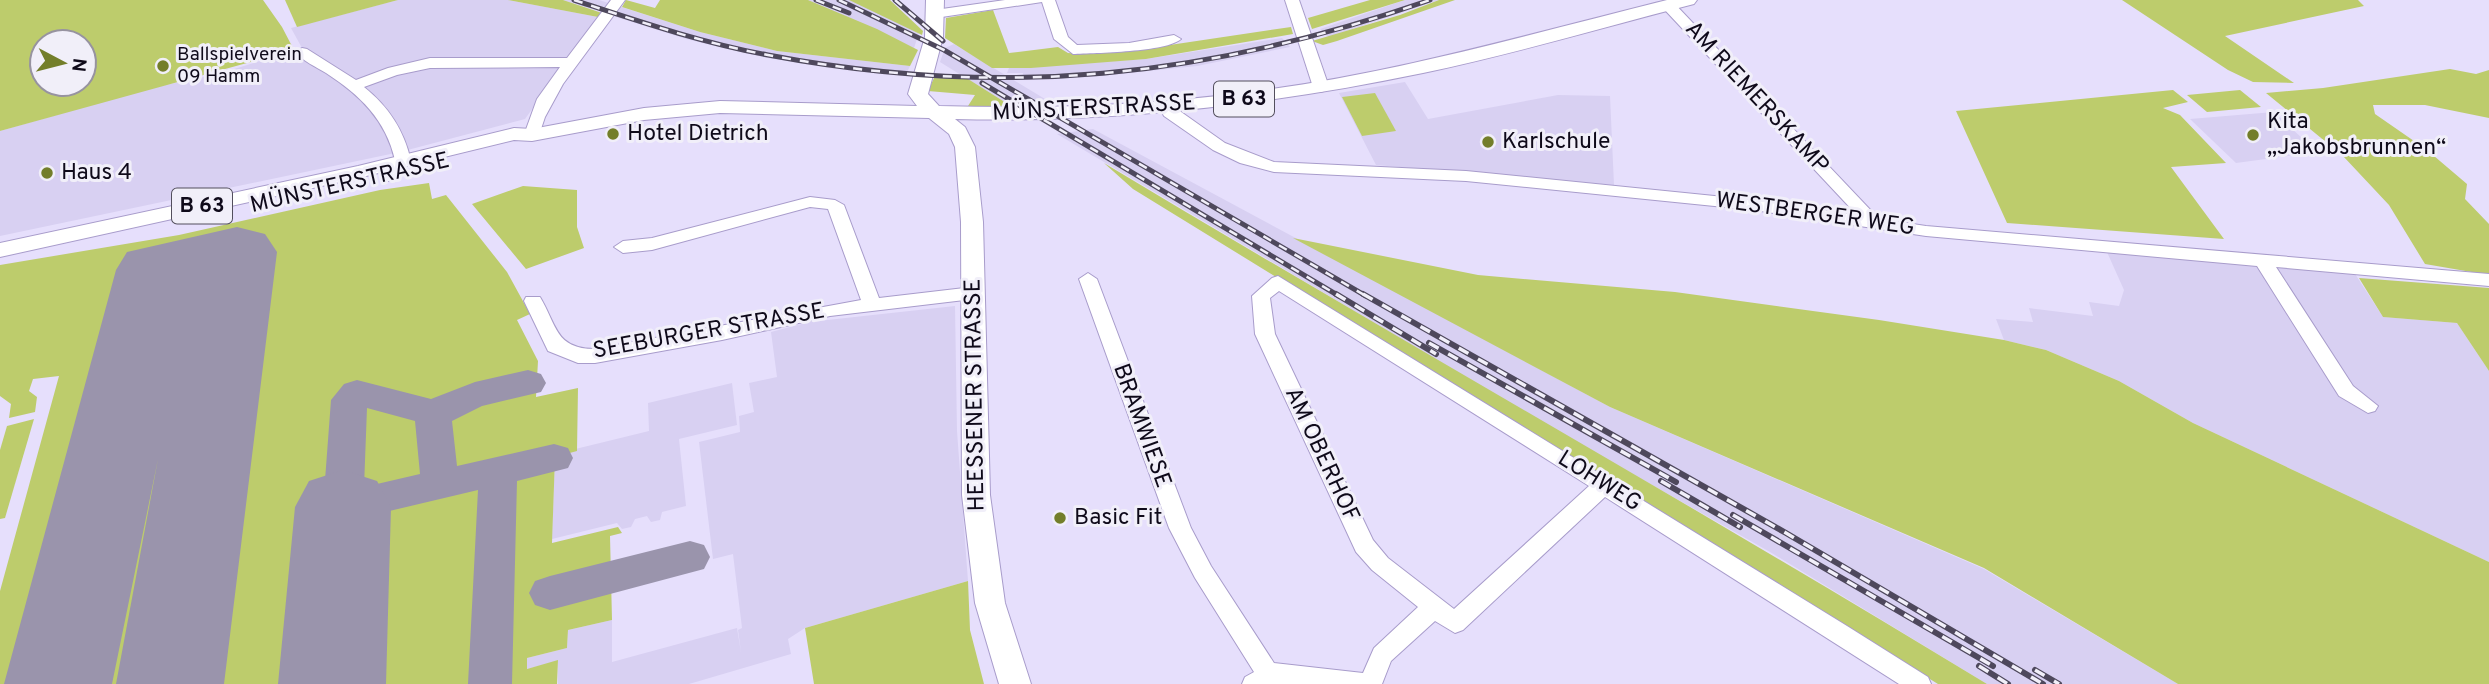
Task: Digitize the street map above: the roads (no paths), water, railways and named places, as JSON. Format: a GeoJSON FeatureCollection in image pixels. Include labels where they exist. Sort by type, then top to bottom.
{"type":"FeatureCollection","features":[{"type":"Feature","properties":{"kind":"main road","name":"MÜNSTERSTRASSE"},"geometry":{"type":"LineString","coordinates":[[0,252],[183,222],[396,169],[514,144],[532,135],[690,108],[999,114],[1167,107],[1321,87],[1424,67],[1688,0]]}},
{"type":"Feature","properties":{"kind":"main road"},"geometry":{"type":"LineString","coordinates":[[935,7],[932,44],[920,79],[919,97],[958,131],[965,147],[982,124],[999,114]]}},
{"type":"Feature","properties":{"kind":"main road"},"geometry":{"type":"LineString","coordinates":[[840,110],[891,99],[904,93],[920,79]]}},
{"type":"Feature","properties":{"kind":"main road","name":"HEESSENER STRASSE"},"geometry":{"type":"LineString","coordinates":[[965,147],[972,222],[976,495],[990,603],[1015,684]]}},
{"type":"Feature","properties":{"kind":"street"},"geometry":{"type":"LineString","coordinates":[[532,135],[536,118],[572,62],[618,0]]}},
{"type":"Feature","properties":{"kind":"street"},"geometry":{"type":"LineString","coordinates":[[935,7],[1036,0]]}},
{"type":"Feature","properties":{"kind":"street"},"geometry":{"type":"LineString","coordinates":[[1048,0],[1061,39],[1073,50],[1129,47],[1174,39]]}},
{"type":"Feature","properties":{"kind":"street"},"geometry":{"type":"LineString","coordinates":[[1292,0],[1321,87]]}},
{"type":"Feature","properties":{"kind":"street","name":"AM RIEMERSKAMP"},"geometry":{"type":"LineString","coordinates":[[1668,5],[1872,222]]}},
{"type":"Feature","properties":{"kind":"street"},"geometry":{"type":"LineString","coordinates":[[302,52],[353,86],[384,113],[394,131],[396,169]]}},
{"type":"Feature","properties":{"kind":"street"},"geometry":{"type":"LineString","coordinates":[[353,86],[393,71],[424,64],[572,62]]}},
{"type":"Feature","properties":{"kind":"street","name":"WESTBERGER WEG"},"geometry":{"type":"LineString","coordinates":[[1167,107],[1170,113],[1210,141],[1247,161],[1274,167],[1465,176],[1754,205],[1926,231],[2485,280]]}},
{"type":"Feature","properties":{"kind":"street"},"geometry":{"type":"LineString","coordinates":[[623,247],[652,244],[810,202],[829,202],[835,205],[872,305]]}},
{"type":"Feature","properties":{"kind":"street"},"geometry":{"type":"LineString","coordinates":[[2263,261],[2347,391],[2368,406]]}},
{"type":"Feature","properties":{"kind":"street","name":"BRAMWIESE"},"geometry":{"type":"LineString","coordinates":[[1088,279],[1180,528],[1262,680]]}},
{"type":"Feature","properties":{"kind":"street","name":"LOHWEG"},"geometry":{"type":"LineString","coordinates":[[1278,282],[1919,684]]}},
{"type":"Feature","properties":{"kind":"street","name":"AM OBERHOF"},"geometry":{"type":"LineString","coordinates":[[1278,282],[1264,292],[1259,302],[1265,334],[1364,546],[1380,564],[1455,623],[1604,485]]}},
{"type":"Feature","properties":{"kind":"street","name":"SEEBURGER STRASSE"},"geometry":{"type":"LineString","coordinates":[[533,301],[555,346],[578,356],[596,356],[722,334],[830,310],[973,293]]}},
{"type":"Feature","properties":{"kind":"street"},"geometry":{"type":"LineString","coordinates":[[1262,680],[1284,673],[1370,684],[1382,655],[1434,607]]}},
{"type":"Feature","properties":{"kind":"railway"},"geometry":{"type":"LineString","coordinates":[[574,0],[694,38],[768,55],[854,68],[939,76],[990,77]]}},
{"type":"Feature","properties":{"kind":"railway"},"geometry":{"type":"LineString","coordinates":[[816,0],[849,13]]}},
{"type":"Feature","properties":{"kind":"railway"},"geometry":{"type":"LineString","coordinates":[[839,0],[944,50],[990,77]]}},
{"type":"Feature","properties":{"kind":"railway"},"geometry":{"type":"LineString","coordinates":[[895,0],[943,41]]}},
{"type":"Feature","properties":{"kind":"railway"},"geometry":{"type":"LineString","coordinates":[[990,77],[1103,73],[1184,63],[1265,48],[1347,27],[1430,0]]}},
{"type":"Feature","properties":{"kind":"railway"},"geometry":{"type":"LineString","coordinates":[[990,77],[1366,296]]}},
{"type":"Feature","properties":{"kind":"railway"},"geometry":{"type":"LineString","coordinates":[[982,83],[1339,296]]}},
{"type":"Feature","properties":{"kind":"railway"},"geometry":{"type":"LineString","coordinates":[[1336,294],[1436,354]]}},
{"type":"Feature","properties":{"kind":"railway"},"geometry":{"type":"LineString","coordinates":[[1363,294],[1786,533],[2043,684]]}},
{"type":"Feature","properties":{"kind":"railway"},"geometry":{"type":"LineString","coordinates":[[1429,343],[1676,482]]}},
{"type":"Feature","properties":{"kind":"railway"},"geometry":{"type":"LineString","coordinates":[[1661,481],[1740,527]]}},
{"type":"Feature","properties":{"kind":"railway"},"geometry":{"type":"LineString","coordinates":[[1733,515],[1993,666]]}},
{"type":"Feature","properties":{"kind":"railway"},"geometry":{"type":"LineString","coordinates":[[1979,666],[2008,684]]}},
{"type":"Feature","properties":{"kind":"railway"},"geometry":{"type":"LineString","coordinates":[[2035,670],[2059,684]]}},
{"type":"Feature","properties":{"kind":"place","name":"Ballspielverein 09 Hamm"},"geometry":{"type":"Point","coordinates":[163,66]}},
{"type":"Feature","properties":{"kind":"place","name":"Hotel Dietrich"},"geometry":{"type":"Point","coordinates":[613,134]}},
{"type":"Feature","properties":{"kind":"place","name":"Kita „Jakobsbrunnen“"},"geometry":{"type":"Point","coordinates":[2253,135]}},
{"type":"Feature","properties":{"kind":"place","name":"Karlschule"},"geometry":{"type":"Point","coordinates":[1488,142]}},
{"type":"Feature","properties":{"kind":"place","name":"Haus 4"},"geometry":{"type":"Point","coordinates":[47,173]}},
{"type":"Feature","properties":{"kind":"place","name":"Basic Fit"},"geometry":{"type":"Point","coordinates":[1060,518]}}]}
